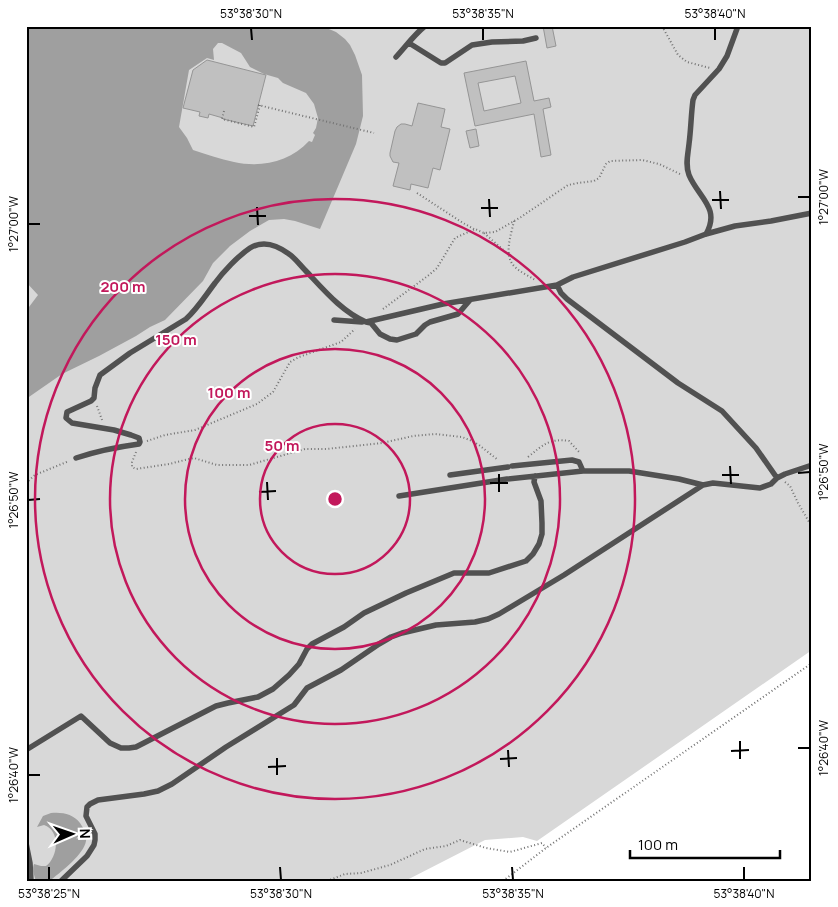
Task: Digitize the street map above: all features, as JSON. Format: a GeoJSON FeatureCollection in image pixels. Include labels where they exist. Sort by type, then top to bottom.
{"type":"FeatureCollection","features":[{"type":"Feature","properties":{"kind":"lane"},"geometry":{"type":"LineString","coordinates":[[396,57],[415,34],[426,26]]}},
{"type":"Feature","properties":{"kind":"lane"},"geometry":{"type":"LineString","coordinates":[[706,234],[711,224],[710,210],[689,174],[687,160],[693,100],[695,95],[719,69],[727,56],[738,26]]}},
{"type":"Feature","properties":{"kind":"lane"},"geometry":{"type":"LineString","coordinates":[[409,43],[441,63],[445,63],[472,45],[523,41],[536,38]]}},
{"type":"Feature","properties":{"kind":"lane"},"geometry":{"type":"LineString","coordinates":[[334,320],[366,322],[443,304],[557,285],[573,277],[706,234],[735,226],[812,213]]}},
{"type":"Feature","properties":{"kind":"lane"},"geometry":{"type":"LineString","coordinates":[[76,458],[120,446],[139,444],[140,440],[131,434],[72,424],[66,418],[67,412],[91,401],[94,398],[95,388],[100,375],[130,353],[186,319],[201,304],[216,282],[233,264],[250,249],[263,243],[272,245],[290,254],[340,305],[356,317],[371,324],[380,334],[390,339],[397,340],[416,334],[430,322],[458,314],[470,300]]}},
{"type":"Feature","properties":{"kind":"lane"},"geometry":{"type":"LineString","coordinates":[[557,285],[567,299],[642,357],[722,412],[756,448],[779,478]]}},
{"type":"Feature","properties":{"kind":"lane"},"geometry":{"type":"LineString","coordinates":[[450,475],[572,460],[579,462],[583,471]]}},
{"type":"Feature","properties":{"kind":"lane"},"geometry":{"type":"LineString","coordinates":[[61,881],[92,850],[96,840],[86,816],[87,807],[90,804],[98,800],[158,791],[172,784],[226,747],[294,705],[308,688],[341,670],[378,644],[402,633],[436,625],[482,621],[499,614],[596,555],[703,486],[712,483],[760,488],[812,465]]}},
{"type":"Feature","properties":{"kind":"lane"},"geometry":{"type":"LineString","coordinates":[[399,496],[508,479],[583,471],[629,471],[679,479],[703,486]]}},
{"type":"Feature","properties":{"kind":"lane"},"geometry":{"type":"LineString","coordinates":[[26,750],[82,716],[110,744],[121,748],[136,747],[216,706],[263,695],[273,689],[299,664],[312,644],[344,627],[364,613],[454,573],[489,574],[526,561],[539,544],[542,534],[541,501],[534,482],[535,476]]}},
{"type":"Feature","properties":{"kind":"lane"},"geometry":{"type":"LineString","coordinates":[[26,843],[31,881]]}},
{"type":"Feature","properties":{"kind":"path"},"geometry":{"type":"LineString","coordinates":[[662,26],[678,54],[687,62],[719,69]]}},
{"type":"Feature","properties":{"kind":"path"},"geometry":{"type":"LineString","coordinates":[[224,110],[222,119],[254,127],[259,105],[374,132]]}},
{"type":"Feature","properties":{"kind":"path"},"geometry":{"type":"LineString","coordinates":[[484,233],[495,232],[568,185],[594,181],[599,178],[606,164],[610,161],[642,160],[659,164],[680,174],[689,174]]}},
{"type":"Feature","properties":{"kind":"path"},"geometry":{"type":"LineString","coordinates":[[417,193],[463,223],[484,233],[509,254]]}},
{"type":"Feature","properties":{"kind":"path"},"geometry":{"type":"LineString","coordinates":[[514,221],[509,246],[511,263],[547,287]]}},
{"type":"Feature","properties":{"kind":"path"},"geometry":{"type":"LineString","coordinates":[[382,310],[429,276],[437,268],[455,238],[475,229]]}},
{"type":"Feature","properties":{"kind":"path"},"geometry":{"type":"LineString","coordinates":[[366,322],[341,342],[290,362],[273,392],[257,404],[195,430],[166,435],[139,444],[132,467],[136,469],[194,458],[217,465],[249,465],[306,449],[326,449],[382,443],[414,436],[435,434],[462,437],[472,441],[501,463],[510,467]]}},
{"type":"Feature","properties":{"kind":"path"},"geometry":{"type":"LineString","coordinates":[[94,398],[104,428]]}},
{"type":"Feature","properties":{"kind":"path"},"geometry":{"type":"LineString","coordinates":[[528,456],[553,440],[569,441],[580,454]]}},
{"type":"Feature","properties":{"kind":"path"},"geometry":{"type":"LineString","coordinates":[[26,483],[35,476],[76,458]]}},
{"type":"Feature","properties":{"kind":"path"},"geometry":{"type":"LineString","coordinates":[[779,478],[790,486],[812,527]]}},
{"type":"Feature","properties":{"kind":"path"},"geometry":{"type":"LineString","coordinates":[[503,881],[546,848],[812,663]]}},
{"type":"Feature","properties":{"kind":"path"},"geometry":{"type":"LineString","coordinates":[[326,881],[344,874],[361,873],[390,865],[425,848],[446,846],[460,840],[486,848],[510,852],[542,843],[546,848]]}},
{"type":"Feature","properties":{"kind":"shaded area"},"geometry":{"type":"Polygon","coordinates":[[[26,26],[812,26],[812,650],[537,841],[523,837],[485,840],[405,881],[26,881],[26,26]]]}},
{"type":"Feature","properties":{"kind":"shaded area"},"geometry":{"type":"Polygon","coordinates":[[[26,26],[322,26],[336,32],[350,45],[362,75],[363,116],[356,144],[320,229],[284,219],[269,220],[262,224],[230,246],[213,263],[203,281],[165,320],[62,374],[26,399],[26,311],[38,295],[26,282],[26,26]],[[218,43],[213,49],[214,60],[207,58],[189,70],[179,127],[193,150],[244,164],[265,164],[293,154],[309,141],[312,142],[318,118],[314,104],[306,93],[283,83],[278,78],[250,67],[241,53],[222,43],[218,43]]]}},
{"type":"Feature","properties":{"kind":"shaded area"},"geometry":{"type":"Polygon","coordinates":[[[51,813],[64,813],[74,818],[84,829],[86,841],[77,857],[50,881],[36,881],[33,870],[34,864],[46,866],[55,851],[56,844],[53,833],[44,825],[37,827],[43,816],[51,813]]]}},
{"type":"Feature","properties":{"kind":"building"},"geometry":{"type":"Polygon","coordinates":[[[543,26],[552,26],[556,46],[547,48],[543,26]]]}},
{"type":"Feature","properties":{"kind":"building"},"geometry":{"type":"Polygon","coordinates":[[[207,60],[266,75],[253,126],[209,114],[208,118],[199,116],[200,112],[183,108],[193,70],[207,60]]]}},
{"type":"Feature","properties":{"kind":"building"},"geometry":{"type":"Polygon","coordinates":[[[526,61],[534,101],[549,98],[551,107],[543,109],[551,155],[541,157],[534,114],[475,126],[464,73],[526,61]],[[515,76],[478,83],[484,111],[521,103],[515,76]]]}},
{"type":"Feature","properties":{"kind":"building"},"geometry":{"type":"Polygon","coordinates":[[[418,103],[445,109],[441,127],[450,129],[440,170],[433,168],[428,188],[411,184],[410,190],[393,186],[399,163],[393,162],[390,153],[397,127],[401,124],[412,126],[418,103]]]}},
{"type":"Feature","properties":{"kind":"building"},"geometry":{"type":"Polygon","coordinates":[[[476,129],[479,146],[470,148],[466,131],[476,129]]]}}]}
